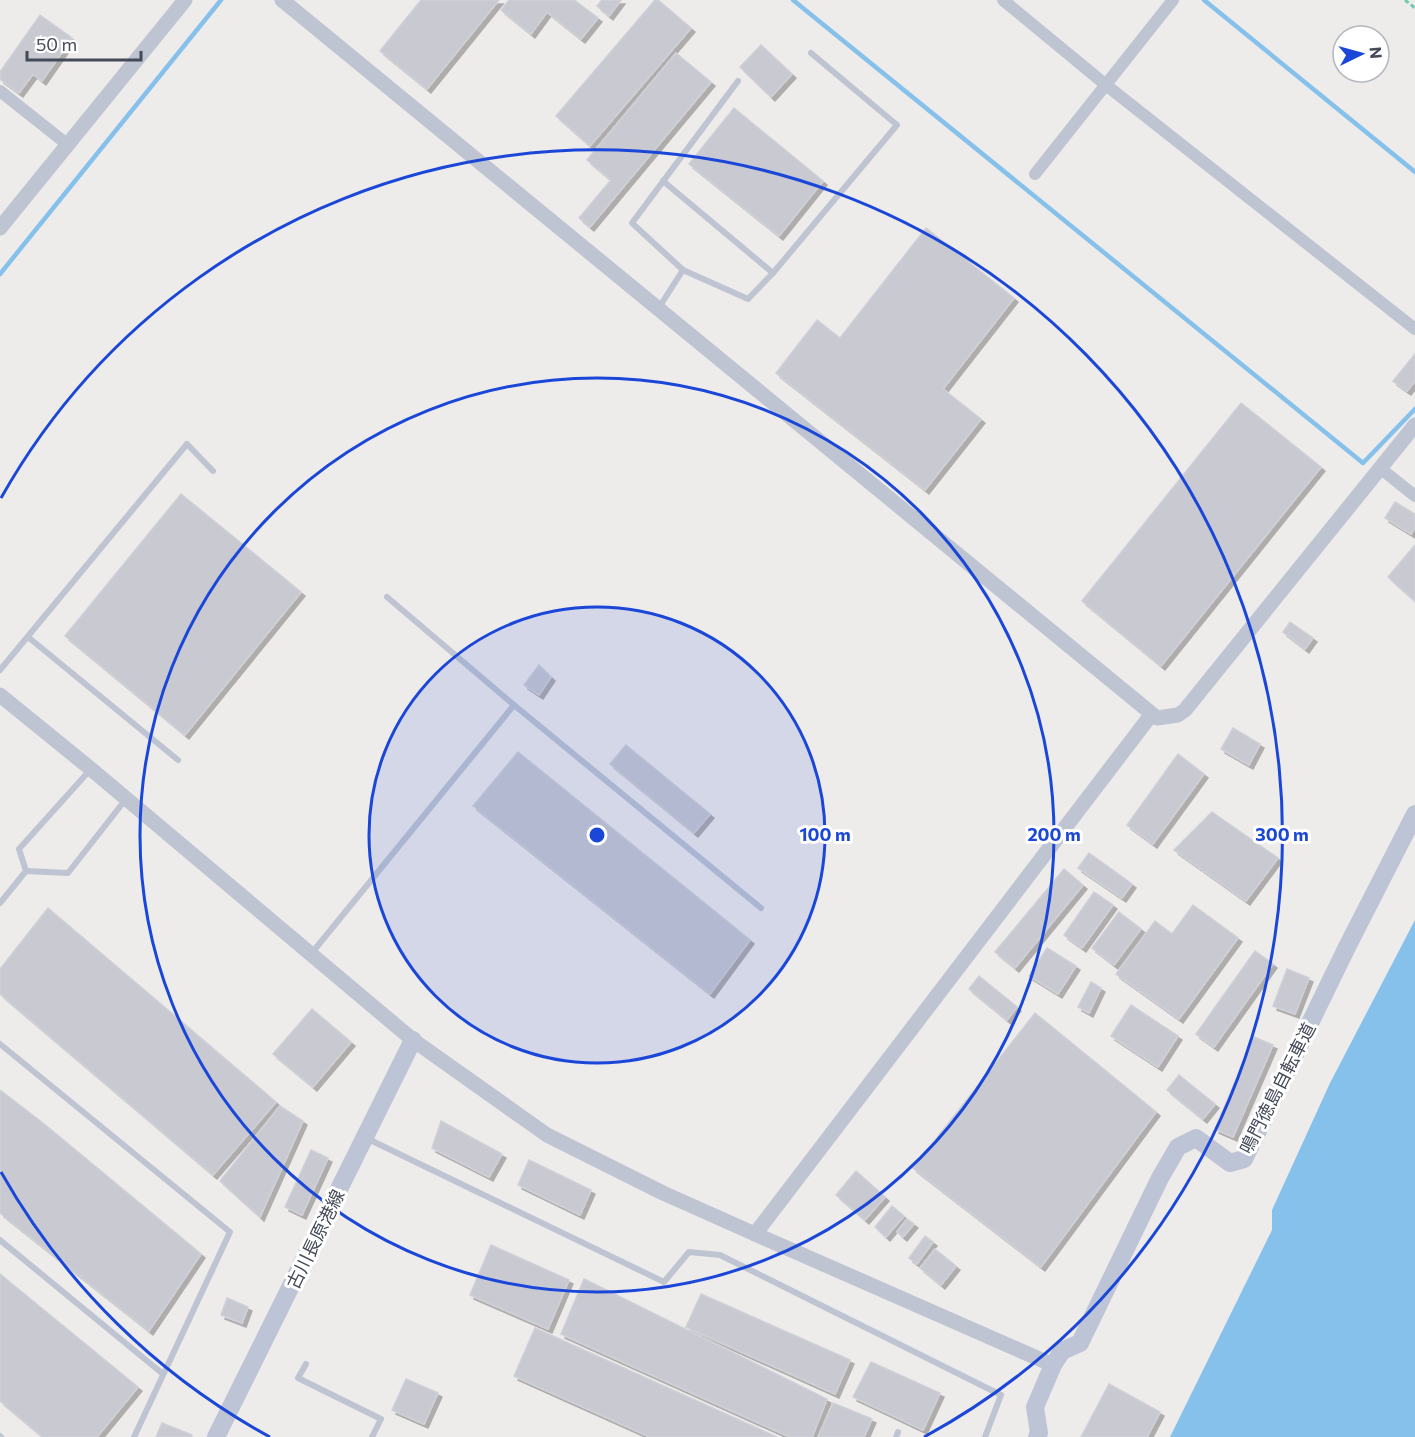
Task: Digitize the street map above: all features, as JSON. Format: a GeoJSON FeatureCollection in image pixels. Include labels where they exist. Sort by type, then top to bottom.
{"type":"FeatureCollection","features":[{"type":"Feature","properties":{"kind":"main road","name":"鳴門徳島自転車道"},"geometry":{"type":"LineString","coordinates":[[1037,1437],[1039,1432],[1035,1407],[1053,1365],[1062,1352],[1080,1343],[1160,1178],[1178,1147],[1196,1138],[1230,1163],[1244,1159],[1347,947],[1415,814]]}},
{"type":"Feature","properties":{"kind":"main road","name":"古川長原港線"},"geometry":{"type":"LineString","coordinates":[[216,1437],[414,1040]]}},
{"type":"Feature","properties":{"kind":"street"},"geometry":{"type":"LineString","coordinates":[[0,228],[185,0]]}},
{"type":"Feature","properties":{"kind":"street"},"geometry":{"type":"LineString","coordinates":[[282,0],[1157,718],[1168,718],[1185,710],[1415,425]]}},
{"type":"Feature","properties":{"kind":"street"},"geometry":{"type":"LineString","coordinates":[[1003,0],[1106,85],[1415,329]]}},
{"type":"Feature","properties":{"kind":"street"},"geometry":{"type":"LineString","coordinates":[[1035,174],[1173,0]]}},
{"type":"Feature","properties":{"kind":"street"},"geometry":{"type":"LineString","coordinates":[[0,91],[68,145]]}},
{"type":"Feature","properties":{"kind":"street"},"geometry":{"type":"LineString","coordinates":[[1380,468],[1415,496]]}},
{"type":"Feature","properties":{"kind":"street"},"geometry":{"type":"LineString","coordinates":[[0,695],[414,1040],[548,1135],[663,1193],[1053,1365]]}},
{"type":"Feature","properties":{"kind":"street"},"geometry":{"type":"LineString","coordinates":[[755,1234],[1151,715]]}},
{"type":"Feature","properties":{"kind":"lane"},"geometry":{"type":"LineString","coordinates":[[738,81],[632,223],[683,270],[748,299],[773,273],[897,125],[811,53]]}},
{"type":"Feature","properties":{"kind":"lane"},"geometry":{"type":"LineString","coordinates":[[663,182],[773,273]]}},
{"type":"Feature","properties":{"kind":"lane"},"geometry":{"type":"LineString","coordinates":[[658,309],[683,270]]}},
{"type":"Feature","properties":{"kind":"lane"},"geometry":{"type":"LineString","coordinates":[[0,670],[187,444],[213,471]]}},
{"type":"Feature","properties":{"kind":"lane"},"geometry":{"type":"LineString","coordinates":[[387,597],[514,705],[761,908]]}},
{"type":"Feature","properties":{"kind":"lane"},"geometry":{"type":"LineString","coordinates":[[28,637],[178,760]]}},
{"type":"Feature","properties":{"kind":"lane"},"geometry":{"type":"LineString","coordinates":[[311,954],[514,705]]}},
{"type":"Feature","properties":{"kind":"lane"},"geometry":{"type":"LineString","coordinates":[[26,871],[19,849],[91,769]]}},
{"type":"Feature","properties":{"kind":"lane"},"geometry":{"type":"LineString","coordinates":[[26,871],[68,873],[126,798]]}},
{"type":"Feature","properties":{"kind":"lane"},"geometry":{"type":"LineString","coordinates":[[0,903],[26,871]]}},
{"type":"Feature","properties":{"kind":"lane"},"geometry":{"type":"LineString","coordinates":[[0,1044],[230,1232],[134,1437]]}},
{"type":"Feature","properties":{"kind":"lane"},"geometry":{"type":"LineString","coordinates":[[365,1137],[664,1282],[689,1252],[720,1255],[1001,1395],[985,1437]]}},
{"type":"Feature","properties":{"kind":"lane"},"geometry":{"type":"LineString","coordinates":[[0,1240],[163,1374]]}},
{"type":"Feature","properties":{"kind":"lane"},"geometry":{"type":"LineString","coordinates":[[306,1364],[298,1378],[381,1419],[372,1437]]}},
{"type":"Feature","properties":{"kind":"path"},"geometry":{"type":"LineString","coordinates":[[1405,0],[1415,8]]}},
{"type":"Feature","properties":{"kind":"water"},"geometry":{"type":"Polygon","coordinates":[[[1415,920],[1415,1437],[1170,1437],[1272,1230],[1272,1210],[1330,1083],[1415,920]]]}},
{"type":"Feature","properties":{"kind":"building"},"geometry":{"type":"Polygon","coordinates":[[[421,0],[499,0],[427,89],[380,51],[421,0]]]}},
{"type":"Feature","properties":{"kind":"building"},"geometry":{"type":"Polygon","coordinates":[[[509,0],[574,0],[598,18],[581,39],[547,12],[531,34],[501,10],[509,0]]]}},
{"type":"Feature","properties":{"kind":"building"},"geometry":{"type":"Polygon","coordinates":[[[602,0],[621,0],[609,16],[597,6],[602,0]]]}},
{"type":"Feature","properties":{"kind":"building"},"geometry":{"type":"Polygon","coordinates":[[[655,0],[658,0],[691,28],[590,146],[556,116],[655,0]]]}},
{"type":"Feature","properties":{"kind":"building"},"geometry":{"type":"Polygon","coordinates":[[[40,15],[72,38],[42,81],[33,74],[19,93],[0,79],[0,72],[40,15]]]}},
{"type":"Feature","properties":{"kind":"building"},"geometry":{"type":"Polygon","coordinates":[[[761,45],[792,74],[771,97],[740,67],[761,45]]]}},
{"type":"Feature","properties":{"kind":"building"},"geometry":{"type":"Polygon","coordinates":[[[676,53],[711,82],[590,227],[579,218],[611,180],[587,160],[676,53]]]}},
{"type":"Feature","properties":{"kind":"building"},"geometry":{"type":"Polygon","coordinates":[[[734,108],[823,181],[779,236],[689,164],[734,108]]]}},
{"type":"Feature","properties":{"kind":"building"},"geometry":{"type":"Polygon","coordinates":[[[926,228],[1014,298],[943,389],[981,419],[925,490],[776,373],[817,320],[840,338],[926,228]]]}},
{"type":"Feature","properties":{"kind":"building"},"geometry":{"type":"Polygon","coordinates":[[[1415,354],[1415,381],[1407,391],[1393,381],[1415,354]]]}},
{"type":"Feature","properties":{"kind":"building"},"geometry":{"type":"Polygon","coordinates":[[[1241,403],[1321,467],[1161,666],[1082,601],[1241,403]]]}},
{"type":"Feature","properties":{"kind":"building"},"geometry":{"type":"Polygon","coordinates":[[[181,494],[301,592],[185,735],[65,636],[181,494]]]}},
{"type":"Feature","properties":{"kind":"building"},"geometry":{"type":"Polygon","coordinates":[[[1395,502],[1415,514],[1415,527],[1411,534],[1385,518],[1395,502]]]}},
{"type":"Feature","properties":{"kind":"building"},"geometry":{"type":"Polygon","coordinates":[[[1415,545],[1415,601],[1388,577],[1415,545]]]}},
{"type":"Feature","properties":{"kind":"building"},"geometry":{"type":"Polygon","coordinates":[[[1290,622],[1313,638],[1305,649],[1283,632],[1290,622]]]}},
{"type":"Feature","properties":{"kind":"building"},"geometry":{"type":"Polygon","coordinates":[[[539,665],[551,677],[539,695],[524,685],[539,665]]]}},
{"type":"Feature","properties":{"kind":"building"},"geometry":{"type":"Polygon","coordinates":[[[1233,728],[1260,744],[1249,765],[1221,749],[1233,728]]]}},
{"type":"Feature","properties":{"kind":"building"},"geometry":{"type":"Polygon","coordinates":[[[626,745],[710,814],[694,833],[610,764],[626,745]]]}},
{"type":"Feature","properties":{"kind":"building"},"geometry":{"type":"Polygon","coordinates":[[[518,752],[750,940],[710,994],[473,806],[518,752]]]}},
{"type":"Feature","properties":{"kind":"building"},"geometry":{"type":"Polygon","coordinates":[[[1178,754],[1204,774],[1153,844],[1127,825],[1178,754]]]}},
{"type":"Feature","properties":{"kind":"building"},"geometry":{"type":"Polygon","coordinates":[[[1212,812],[1278,858],[1246,901],[1174,850],[1212,812]]]}},
{"type":"Feature","properties":{"kind":"building"},"geometry":{"type":"Polygon","coordinates":[[[1089,853],[1132,884],[1122,898],[1078,868],[1089,853]]]}},
{"type":"Feature","properties":{"kind":"building"},"geometry":{"type":"Polygon","coordinates":[[[1064,869],[1083,885],[1015,968],[995,952],[1064,869]]]}},
{"type":"Feature","properties":{"kind":"building"},"geometry":{"type":"Polygon","coordinates":[[[1094,892],[1113,905],[1082,948],[1064,935],[1094,892]]]}},
{"type":"Feature","properties":{"kind":"building"},"geometry":{"type":"Polygon","coordinates":[[[1193,905],[1238,938],[1179,1019],[1116,974],[1155,921],[1172,934],[1193,905]]]}},
{"type":"Feature","properties":{"kind":"building"},"geometry":{"type":"Polygon","coordinates":[[[48,908],[276,1102],[213,1175],[0,994],[0,969],[48,908]]]}},
{"type":"Feature","properties":{"kind":"building"},"geometry":{"type":"Polygon","coordinates":[[[1119,912],[1141,929],[1114,965],[1092,948],[1119,912]]]}},
{"type":"Feature","properties":{"kind":"building"},"geometry":{"type":"Polygon","coordinates":[[[1047,948],[1076,966],[1058,994],[1029,976],[1047,948]]]}},
{"type":"Feature","properties":{"kind":"building"},"geometry":{"type":"Polygon","coordinates":[[[1255,951],[1273,964],[1214,1047],[1196,1034],[1255,951]]]}},
{"type":"Feature","properties":{"kind":"building"},"geometry":{"type":"Polygon","coordinates":[[[1287,969],[1309,978],[1295,1014],[1273,1006],[1287,969]]]}},
{"type":"Feature","properties":{"kind":"building"},"geometry":{"type":"Polygon","coordinates":[[[979,976],[1017,1007],[1007,1020],[969,989],[979,976]]]}},
{"type":"Feature","properties":{"kind":"building"},"geometry":{"type":"Polygon","coordinates":[[[1091,982],[1101,988],[1089,1013],[1078,1007],[1091,982]]]}},
{"type":"Feature","properties":{"kind":"building"},"geometry":{"type":"Polygon","coordinates":[[[1131,1005],[1178,1036],[1158,1067],[1111,1036],[1131,1005]]]}},
{"type":"Feature","properties":{"kind":"building"},"geometry":{"type":"Polygon","coordinates":[[[312,1009],[351,1042],[313,1087],[273,1054],[312,1009]]]}},
{"type":"Feature","properties":{"kind":"building"},"geometry":{"type":"Polygon","coordinates":[[[1035,1013],[1156,1112],[1041,1267],[913,1168],[1035,1013]]]}},
{"type":"Feature","properties":{"kind":"building"},"geometry":{"type":"Polygon","coordinates":[[[1254,1037],[1273,1045],[1233,1137],[1215,1129],[1254,1037]]]}},
{"type":"Feature","properties":{"kind":"building"},"geometry":{"type":"Polygon","coordinates":[[[1179,1075],[1215,1104],[1203,1119],[1167,1090],[1179,1075]]]}},
{"type":"Feature","properties":{"kind":"building"},"geometry":{"type":"Polygon","coordinates":[[[0,1090],[201,1254],[149,1331],[0,1213],[0,1090]]]}},
{"type":"Feature","properties":{"kind":"building"},"geometry":{"type":"Polygon","coordinates":[[[280,1106],[303,1121],[260,1217],[220,1181],[280,1106]]]}},
{"type":"Feature","properties":{"kind":"building"},"geometry":{"type":"Polygon","coordinates":[[[441,1121],[502,1154],[489,1177],[432,1148],[441,1121]]]}},
{"type":"Feature","properties":{"kind":"building"},"geometry":{"type":"Polygon","coordinates":[[[311,1150],[328,1158],[302,1215],[285,1207],[311,1150]]]}},
{"type":"Feature","properties":{"kind":"building"},"geometry":{"type":"Polygon","coordinates":[[[529,1160],[591,1190],[580,1215],[518,1185],[529,1160]]]}},
{"type":"Feature","properties":{"kind":"building"},"geometry":{"type":"Polygon","coordinates":[[[856,1171],[885,1197],[865,1220],[836,1195],[856,1171]]]}},
{"type":"Feature","properties":{"kind":"building"},"geometry":{"type":"Polygon","coordinates":[[[892,1206],[904,1216],[886,1237],[875,1227],[892,1206]]]}},
{"type":"Feature","properties":{"kind":"building"},"geometry":{"type":"Polygon","coordinates":[[[907,1219],[914,1224],[903,1237],[897,1232],[907,1219]]]}},
{"type":"Feature","properties":{"kind":"building"},"geometry":{"type":"Polygon","coordinates":[[[925,1236],[933,1242],[917,1264],[909,1258],[925,1236]]]}},
{"type":"Feature","properties":{"kind":"building"},"geometry":{"type":"Polygon","coordinates":[[[491,1245],[569,1280],[548,1329],[470,1295],[491,1245]]]}},
{"type":"Feature","properties":{"kind":"building"},"geometry":{"type":"Polygon","coordinates":[[[935,1249],[956,1266],[941,1285],[920,1268],[935,1249]]]}},
{"type":"Feature","properties":{"kind":"building"},"geometry":{"type":"Polygon","coordinates":[[[0,1274],[138,1387],[97,1437],[43,1437],[0,1401],[0,1274]]]}},
{"type":"Feature","properties":{"kind":"building"},"geometry":{"type":"Polygon","coordinates":[[[584,1279],[827,1399],[812,1437],[790,1437],[561,1334],[584,1279]]]}},
{"type":"Feature","properties":{"kind":"building"},"geometry":{"type":"Polygon","coordinates":[[[701,1294],[850,1360],[835,1394],[686,1327],[701,1294]]]}},
{"type":"Feature","properties":{"kind":"building"},"geometry":{"type":"Polygon","coordinates":[[[227,1298],[248,1307],[242,1323],[221,1315],[227,1298]]]}},
{"type":"Feature","properties":{"kind":"building"},"geometry":{"type":"Polygon","coordinates":[[[535,1328],[777,1437],[650,1437],[514,1376],[535,1328]]]}},
{"type":"Feature","properties":{"kind":"building"},"geometry":{"type":"Polygon","coordinates":[[[871,1362],[940,1393],[923,1430],[853,1397],[871,1362]]]}},
{"type":"Feature","properties":{"kind":"building"},"geometry":{"type":"Polygon","coordinates":[[[406,1379],[438,1393],[424,1424],[392,1410],[406,1379]]]}},
{"type":"Feature","properties":{"kind":"building"},"geometry":{"type":"Polygon","coordinates":[[[1109,1384],[1160,1412],[1147,1437],[1081,1437],[1109,1384]]]}},
{"type":"Feature","properties":{"kind":"building"},"geometry":{"type":"Polygon","coordinates":[[[833,1403],[872,1419],[864,1437],[818,1437],[833,1403]]]}},
{"type":"Feature","properties":{"kind":"building"},"geometry":{"type":"Polygon","coordinates":[[[162,1423],[192,1435],[191,1437],[156,1437],[162,1423]]]}},
{"type":"Feature","properties":{"kind":"waterway"},"geometry":{"type":"LineString","coordinates":[[0,274],[221,0]]}},
{"type":"Feature","properties":{"kind":"waterway"},"geometry":{"type":"LineString","coordinates":[[793,0],[1363,463],[1415,409]]}},
{"type":"Feature","properties":{"kind":"waterway"},"geometry":{"type":"LineString","coordinates":[[1204,0],[1415,172]]}}]}
